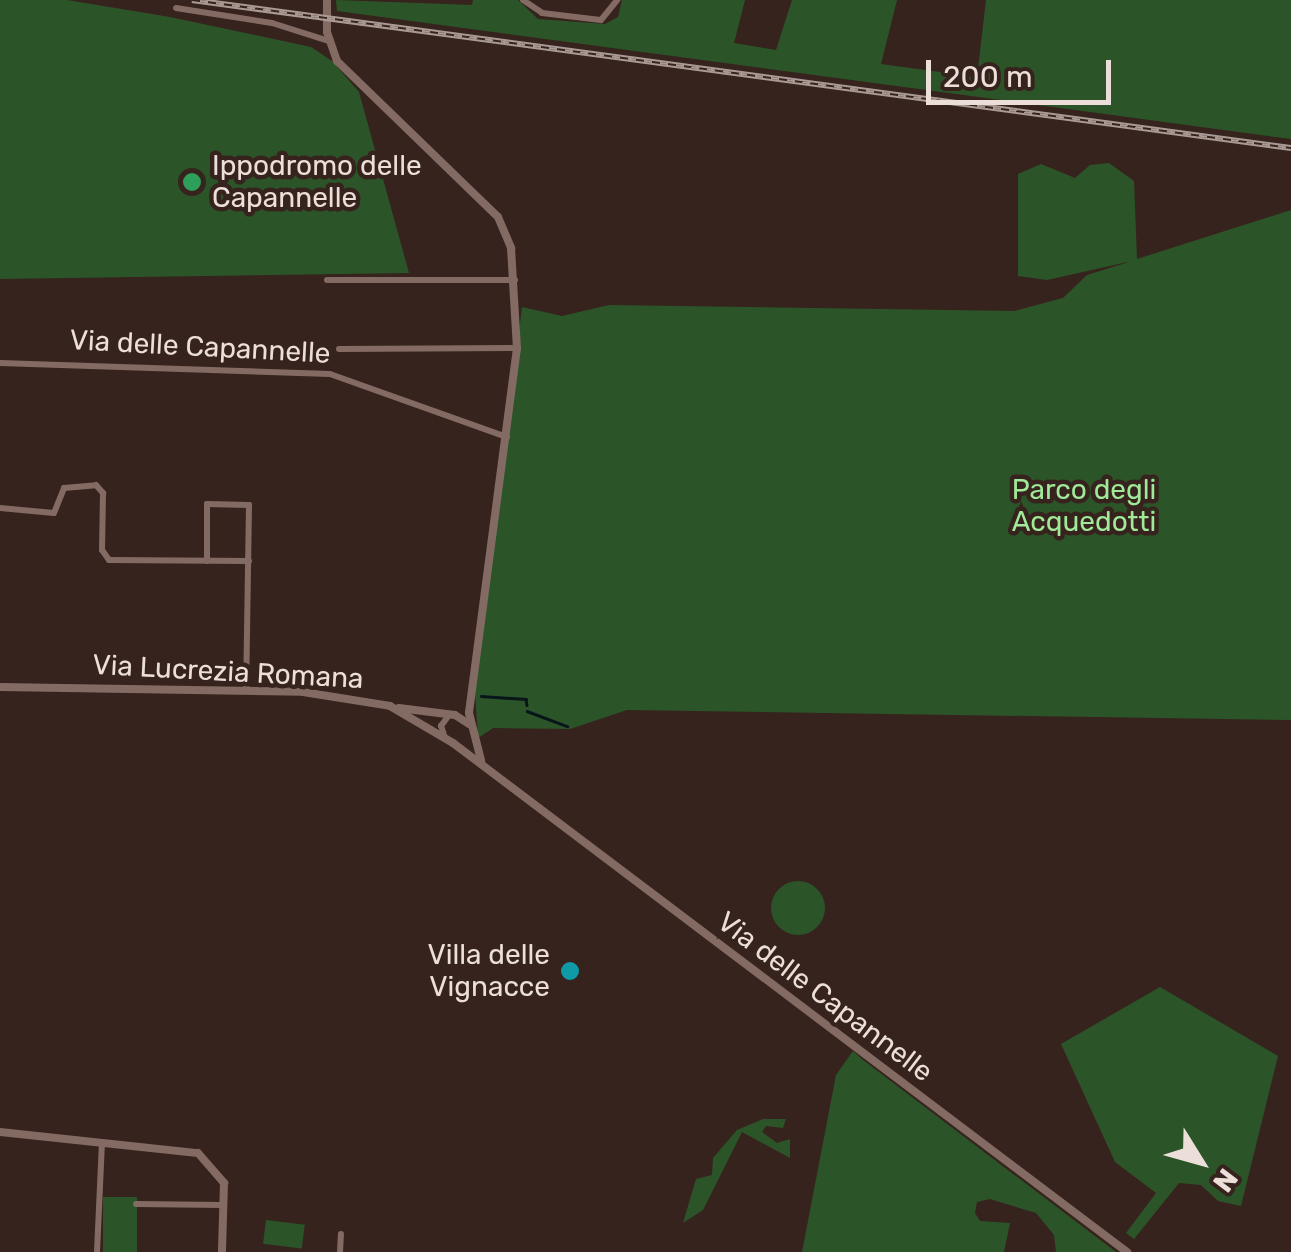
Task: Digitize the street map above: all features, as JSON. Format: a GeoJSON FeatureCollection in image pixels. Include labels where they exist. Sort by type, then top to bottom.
{"type":"FeatureCollection","features":[{"type":"Feature","properties":{"kind":"street"},"geometry":{"type":"LineString","coordinates":[[327,0],[329,41],[337,60],[500,219],[515,282],[517,348],[469,728]]}},
{"type":"Feature","properties":{"kind":"street"},"geometry":{"type":"LineString","coordinates":[[523,0],[544,14],[598,20],[610,16],[617,0]]}},
{"type":"Feature","properties":{"kind":"street"},"geometry":{"type":"LineString","coordinates":[[176,8],[272,23],[329,41]]}},
{"type":"Feature","properties":{"kind":"street"},"geometry":{"type":"LineString","coordinates":[[328,280],[515,282]]}},
{"type":"Feature","properties":{"kind":"street"},"geometry":{"type":"LineString","coordinates":[[339,348],[517,348]]}},
{"type":"Feature","properties":{"kind":"street","name":"Via delle Capannelle"},"geometry":{"type":"LineString","coordinates":[[0,363],[335,375],[507,438]]}},
{"type":"Feature","properties":{"kind":"street"},"geometry":{"type":"LineString","coordinates":[[0,508],[54,513],[64,488],[96,486],[106,558],[249,561]]}},
{"type":"Feature","properties":{"kind":"street"},"geometry":{"type":"LineString","coordinates":[[206,562],[207,504],[249,505],[246,690]]}},
{"type":"Feature","properties":{"kind":"street","name":"Via Lucrezia Romana"},"geometry":{"type":"LineString","coordinates":[[0,686],[345,695],[390,706],[446,738]]}},
{"type":"Feature","properties":{"kind":"street"},"geometry":{"type":"LineString","coordinates":[[469,728],[446,738],[441,726],[450,714],[471,700]]}},
{"type":"Feature","properties":{"kind":"street"},"geometry":{"type":"LineString","coordinates":[[390,706],[450,714],[469,728]]}},
{"type":"Feature","properties":{"kind":"street","name":"Via delle Capannelle"},"geometry":{"type":"LineString","coordinates":[[469,728],[476,754],[497,778]]}},
{"type":"Feature","properties":{"kind":"street","name":"Via delle Capannelle"},"geometry":{"type":"LineString","coordinates":[[446,738],[1127,1252]]}},
{"type":"Feature","properties":{"kind":"street"},"geometry":{"type":"LineString","coordinates":[[0,1132],[198,1153],[223,1178],[222,1252]]}},
{"type":"Feature","properties":{"kind":"street"},"geometry":{"type":"LineString","coordinates":[[97,1252],[102,1142]]}},
{"type":"Feature","properties":{"kind":"street"},"geometry":{"type":"LineString","coordinates":[[136,1204],[223,1205]]}},
{"type":"Feature","properties":{"kind":"street"},"geometry":{"type":"LineString","coordinates":[[340,1252],[341,1234]]}},
{"type":"Feature","properties":{"kind":"green space","name":"Ippodromo delle Capannelle"},"geometry":{"type":"Polygon","coordinates":[[[0,0],[67,0],[170,17],[311,47],[332,61],[359,92],[409,273],[0,279],[0,0]]]}},
{"type":"Feature","properties":{"kind":"green space"},"geometry":{"type":"Polygon","coordinates":[[[336,0],[472,5],[473,0],[518,0],[538,19],[605,24],[618,17],[622,0],[745,0],[734,43],[776,50],[792,0],[897,0],[881,64],[977,77],[986,0],[1291,0],[1291,139],[337,11],[336,0]]]}},
{"type":"Feature","properties":{"kind":"green space","name":"Parco degli Acquedotti"},"geometry":{"type":"Polygon","coordinates":[[[1109,163],[1134,181],[1137,259],[1291,210],[1291,720],[627,710],[570,729],[493,728],[478,738],[475,692],[522,307],[562,316],[609,305],[1014,311],[1063,298],[1087,275],[1132,261],[1047,280],[1018,276],[1018,174],[1041,164],[1075,178],[1090,165],[1109,163]]]}},
{"type":"Feature","properties":{"kind":"green space"},"geometry":{"type":"Polygon","coordinates":[[[798,881],[817,889],[825,908],[817,927],[798,935],[779,927],[771,908],[779,889],[798,881]]]}},
{"type":"Feature","properties":{"kind":"green space"},"geometry":{"type":"Polygon","coordinates":[[[1160,987],[1278,1056],[1241,1206],[1218,1201],[1201,1185],[1179,1183],[1134,1239],[1126,1233],[1156,1193],[1115,1162],[1061,1044],[1160,987]]]}},
{"type":"Feature","properties":{"kind":"green space"},"geometry":{"type":"Polygon","coordinates":[[[853,1051],[1116,1252],[1056,1252],[1054,1235],[1036,1213],[990,1199],[977,1202],[975,1213],[980,1221],[1010,1223],[1004,1252],[802,1252],[836,1075],[853,1051]]]}},
{"type":"Feature","properties":{"kind":"green space"},"geometry":{"type":"Polygon","coordinates":[[[763,1119],[786,1119],[783,1128],[766,1126],[762,1132],[777,1143],[790,1139],[790,1158],[742,1132],[703,1210],[683,1223],[696,1179],[712,1175],[713,1158],[737,1130],[763,1119]]]}},
{"type":"Feature","properties":{"kind":"green space"},"geometry":{"type":"Polygon","coordinates":[[[103,1197],[137,1197],[137,1252],[103,1252],[103,1197]]]}},
{"type":"Feature","properties":{"kind":"green space"},"geometry":{"type":"Polygon","coordinates":[[[266,1220],[305,1225],[302,1249],[263,1244],[266,1220]]]}},
{"type":"Feature","properties":{"kind":"waterway"},"geometry":{"type":"LineString","coordinates":[[481,696],[526,699],[527,705]]}},
{"type":"Feature","properties":{"kind":"waterway"},"geometry":{"type":"LineString","coordinates":[[527,711],[567,726]]}},
{"type":"Feature","properties":{"kind":"railway"},"geometry":{"type":"LineString","coordinates":[[192,0],[1291,148]]}},
{"type":"Feature","properties":{"kind":"place","name":"Ippodromo delle Capannelle"},"geometry":{"type":"Point","coordinates":[192,182]}},
{"type":"Feature","properties":{"kind":"place","name":"Villa delle Vignacce"},"geometry":{"type":"Point","coordinates":[570,971]}}]}
